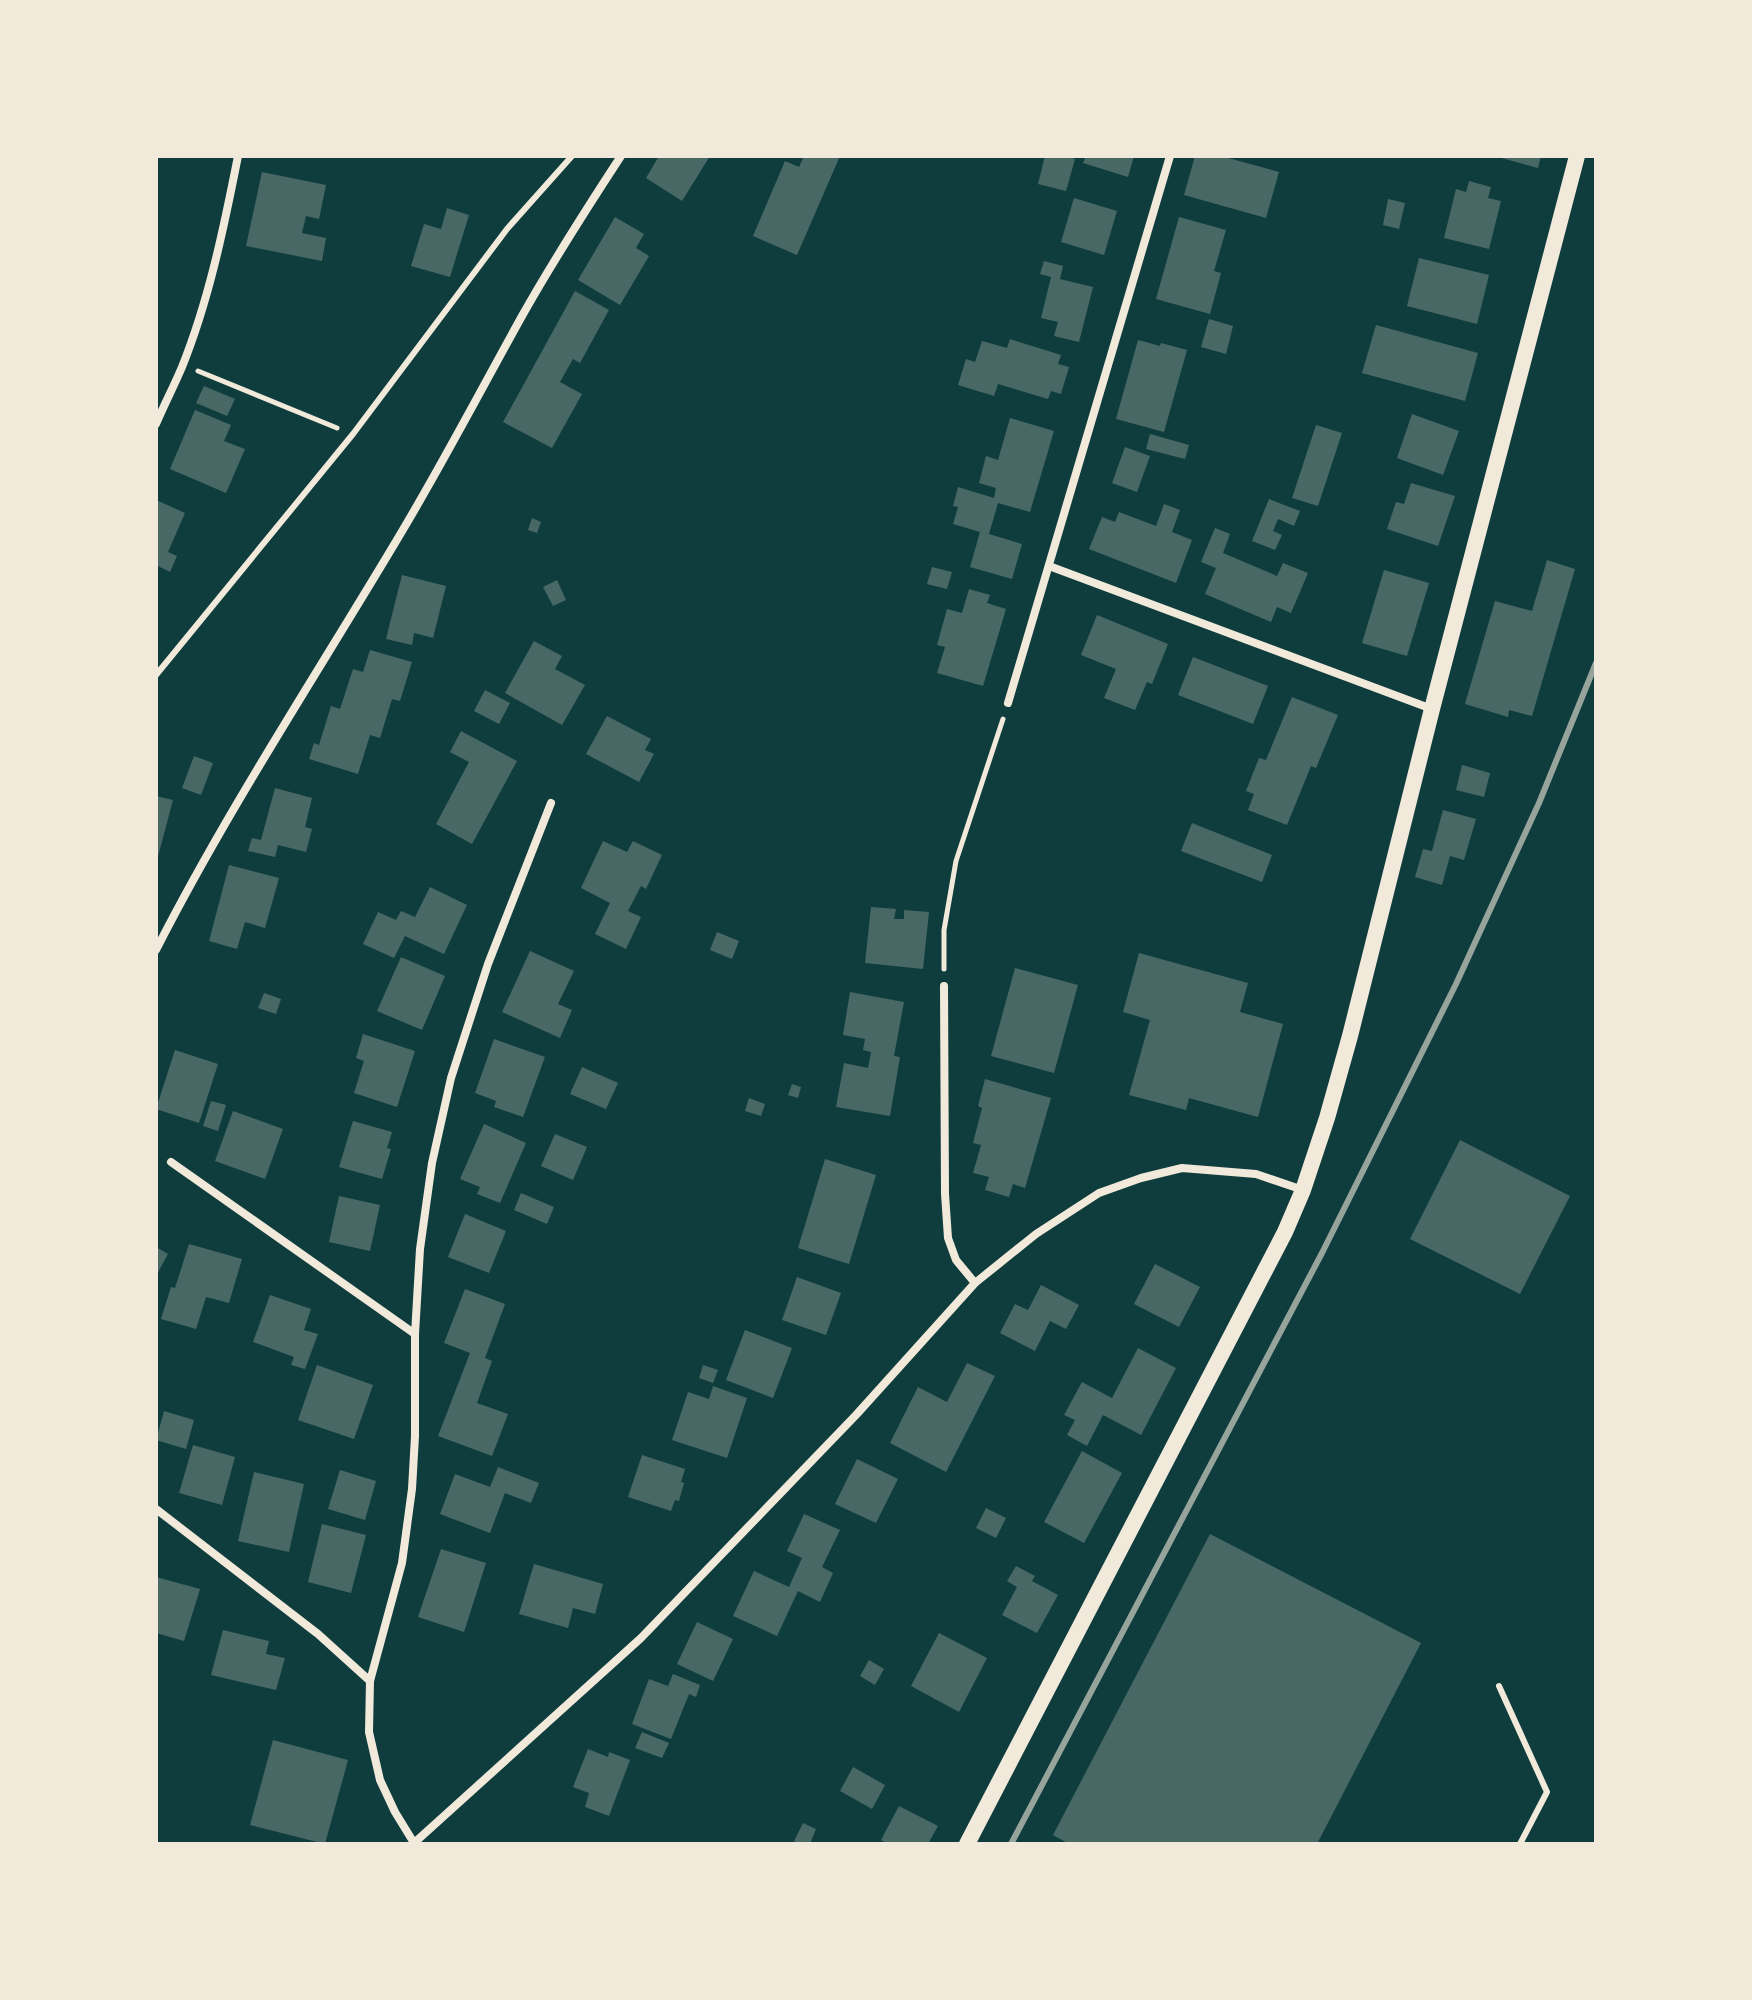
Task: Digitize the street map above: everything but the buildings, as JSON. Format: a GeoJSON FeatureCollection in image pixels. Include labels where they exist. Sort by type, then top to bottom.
{"type":"FeatureCollection","features":[{"type":"Feature","properties":{"kind":"main road"},"geometry":{"type":"LineString","coordinates":[[967,1844],[1285,1232],[1303,1190],[1346,1050],[1577,156]]}},
{"type":"Feature","properties":{"kind":"street"},"geometry":{"type":"LineString","coordinates":[[156,424],[183,365],[222,237],[238,156]]}},
{"type":"Feature","properties":{"kind":"street"},"geometry":{"type":"LineString","coordinates":[[156,950],[225,824],[445,458],[522,316],[581,216],[621,156]]}},
{"type":"Feature","properties":{"kind":"street"},"geometry":{"type":"LineString","coordinates":[[1008,703],[1170,156]]}},
{"type":"Feature","properties":{"kind":"street"},"geometry":{"type":"LineString","coordinates":[[1049,566],[1432,709]]}},
{"type":"Feature","properties":{"kind":"street"},"geometry":{"type":"LineString","coordinates":[[551,803],[488,964],[451,1078],[432,1163],[420,1249],[412,1489],[402,1563],[370,1681],[369,1732],[380,1780],[414,1843],[641,1638],[856,1415],[975,1283],[1036,1234],[1099,1193],[1182,1168],[1256,1174],[1303,1190]]}},
{"type":"Feature","properties":{"kind":"street"},"geometry":{"type":"LineString","coordinates":[[944,986],[948,1238],[956,1260],[975,1283]]}},
{"type":"Feature","properties":{"kind":"street"},"geometry":{"type":"LineString","coordinates":[[171,1162],[415,1334]]}},
{"type":"Feature","properties":{"kind":"street"},"geometry":{"type":"LineString","coordinates":[[156,1509],[318,1634],[370,1681]]}},
{"type":"Feature","properties":{"kind":"lane"},"geometry":{"type":"LineString","coordinates":[[156,675],[353,434],[507,229],[572,156]]}},
{"type":"Feature","properties":{"kind":"lane"},"geometry":{"type":"LineString","coordinates":[[1499,1686],[1547,1792],[1520,1844]]}},
{"type":"Feature","properties":{"kind":"path"},"geometry":{"type":"LineString","coordinates":[[183,365],[353,434]]}},
{"type":"Feature","properties":{"kind":"path"},"geometry":{"type":"LineString","coordinates":[[944,986],[944,930],[956,861],[1008,703]]}},
{"type":"Feature","properties":{"kind":"railway"},"geometry":{"type":"LineString","coordinates":[[1011,1844],[1322,1253],[1456,984],[1539,803],[1596,663]]}}]}
